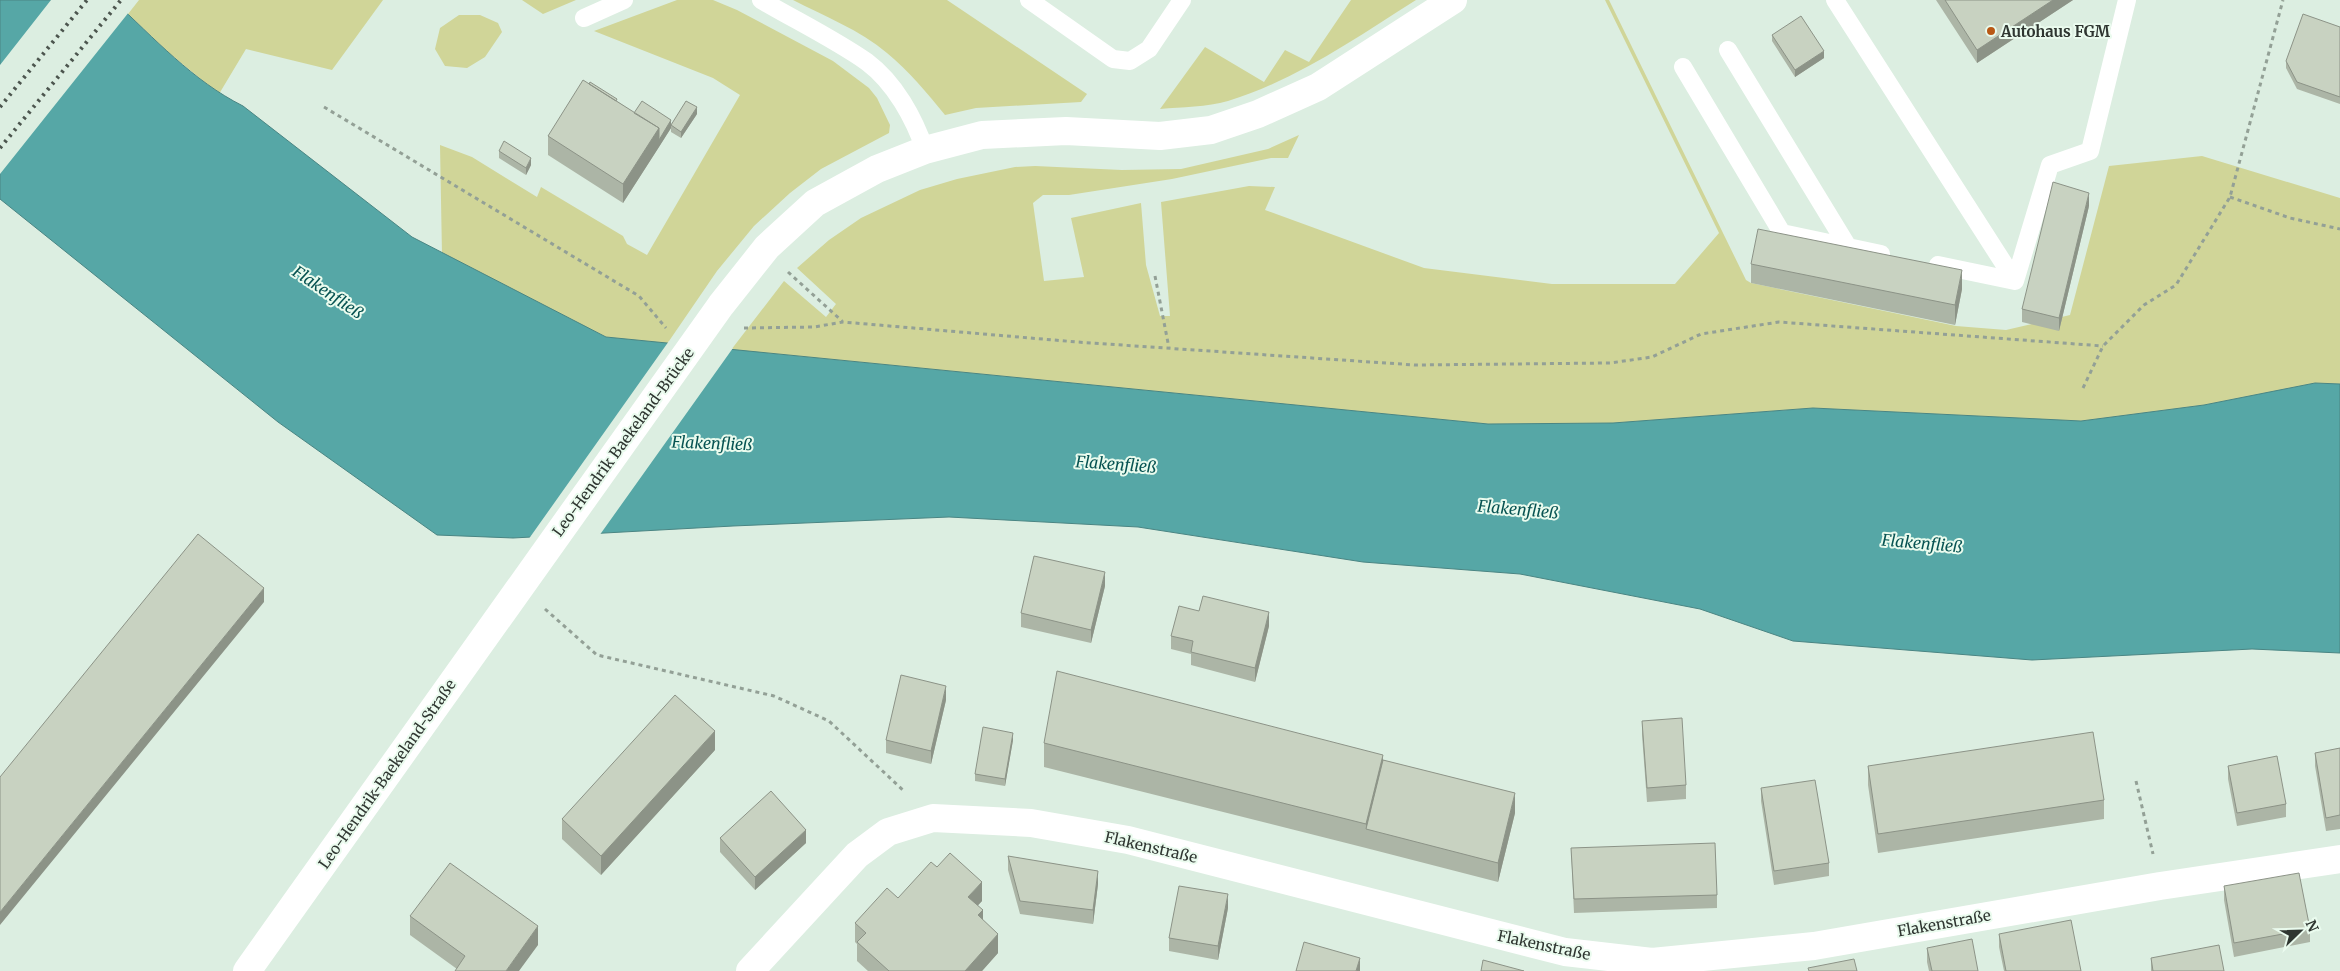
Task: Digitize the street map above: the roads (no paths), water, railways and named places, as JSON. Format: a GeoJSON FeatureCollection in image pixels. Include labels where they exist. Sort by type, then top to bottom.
{"type":"FeatureCollection","features":[{"type":"Feature","properties":{"kind":"street"},"geometry":{"type":"LineString","coordinates":[[925,150],[982,135],[1066,132],[1160,136],[1211,130],[1258,114],[1318,87],[1453,0]]}},
{"type":"Feature","properties":{"kind":"street","name":"Leo-Hendrik Baekeland-Brücke"},"geometry":{"type":"LineString","coordinates":[[526,578],[721,306],[767,247],[815,203],[877,169],[925,150]]}},
{"type":"Feature","properties":{"kind":"street","name":"Leo-Hendrik-Baekeland-Straße"},"geometry":{"type":"LineString","coordinates":[[247,971],[526,578]]}},
{"type":"Feature","properties":{"kind":"street","name":"Flakenstraße"},"geometry":{"type":"LineString","coordinates":[[750,971],[857,854],[888,832],[933,818],[1031,823],[1128,840],[1565,952],[1652,962],[1814,946],[2160,886],[2340,858]]}},
{"type":"Feature","properties":{"kind":"lane"},"geometry":{"type":"LineString","coordinates":[[584,18],[624,0]]}},
{"type":"Feature","properties":{"kind":"lane"},"geometry":{"type":"LineString","coordinates":[[761,0],[868,63],[894,90],[916,126],[925,150]]}},
{"type":"Feature","properties":{"kind":"lane"},"geometry":{"type":"LineString","coordinates":[[1029,0],[1112,59],[1130,61],[1149,49],[1182,0]]}},
{"type":"Feature","properties":{"kind":"lane"},"geometry":{"type":"LineString","coordinates":[[1835,0],[2015,281]]}},
{"type":"Feature","properties":{"kind":"lane"},"geometry":{"type":"LineString","coordinates":[[2015,281],[2050,165],[2090,151],[2127,0]]}},
{"type":"Feature","properties":{"kind":"lane"},"geometry":{"type":"LineString","coordinates":[[1728,50],[1848,247]]}},
{"type":"Feature","properties":{"kind":"lane"},"geometry":{"type":"LineString","coordinates":[[1683,68],[1782,233],[1894,256]]}},
{"type":"Feature","properties":{"kind":"lane"},"geometry":{"type":"LineString","coordinates":[[1922,262],[2015,281]]}},
{"type":"Feature","properties":{"kind":"water","name":"Flakenfließ"},"geometry":{"type":"Polygon","coordinates":[[[0,0],[113,0],[159,44],[207,84],[243,106],[412,237],[606,337],[1488,424],[1613,423],[1813,408],[2081,421],[2204,405],[2315,383],[2340,384],[2340,653],[2252,649],[2032,660],[1793,641],[1700,609],[1520,574],[1363,562],[1138,527],[949,517],[513,538],[437,535],[278,422],[0,199],[0,0]]]}},
{"type":"Feature","properties":{"kind":"railway"},"geometry":{"type":"LineString","coordinates":[[0,107],[87,0]]}},
{"type":"Feature","properties":{"kind":"railway"},"geometry":{"type":"LineString","coordinates":[[0,148],[121,0]]}},
{"type":"Feature","properties":{"kind":"place","name":"Autohaus FGM"},"geometry":{"type":"Point","coordinates":[1991,31]}}]}
